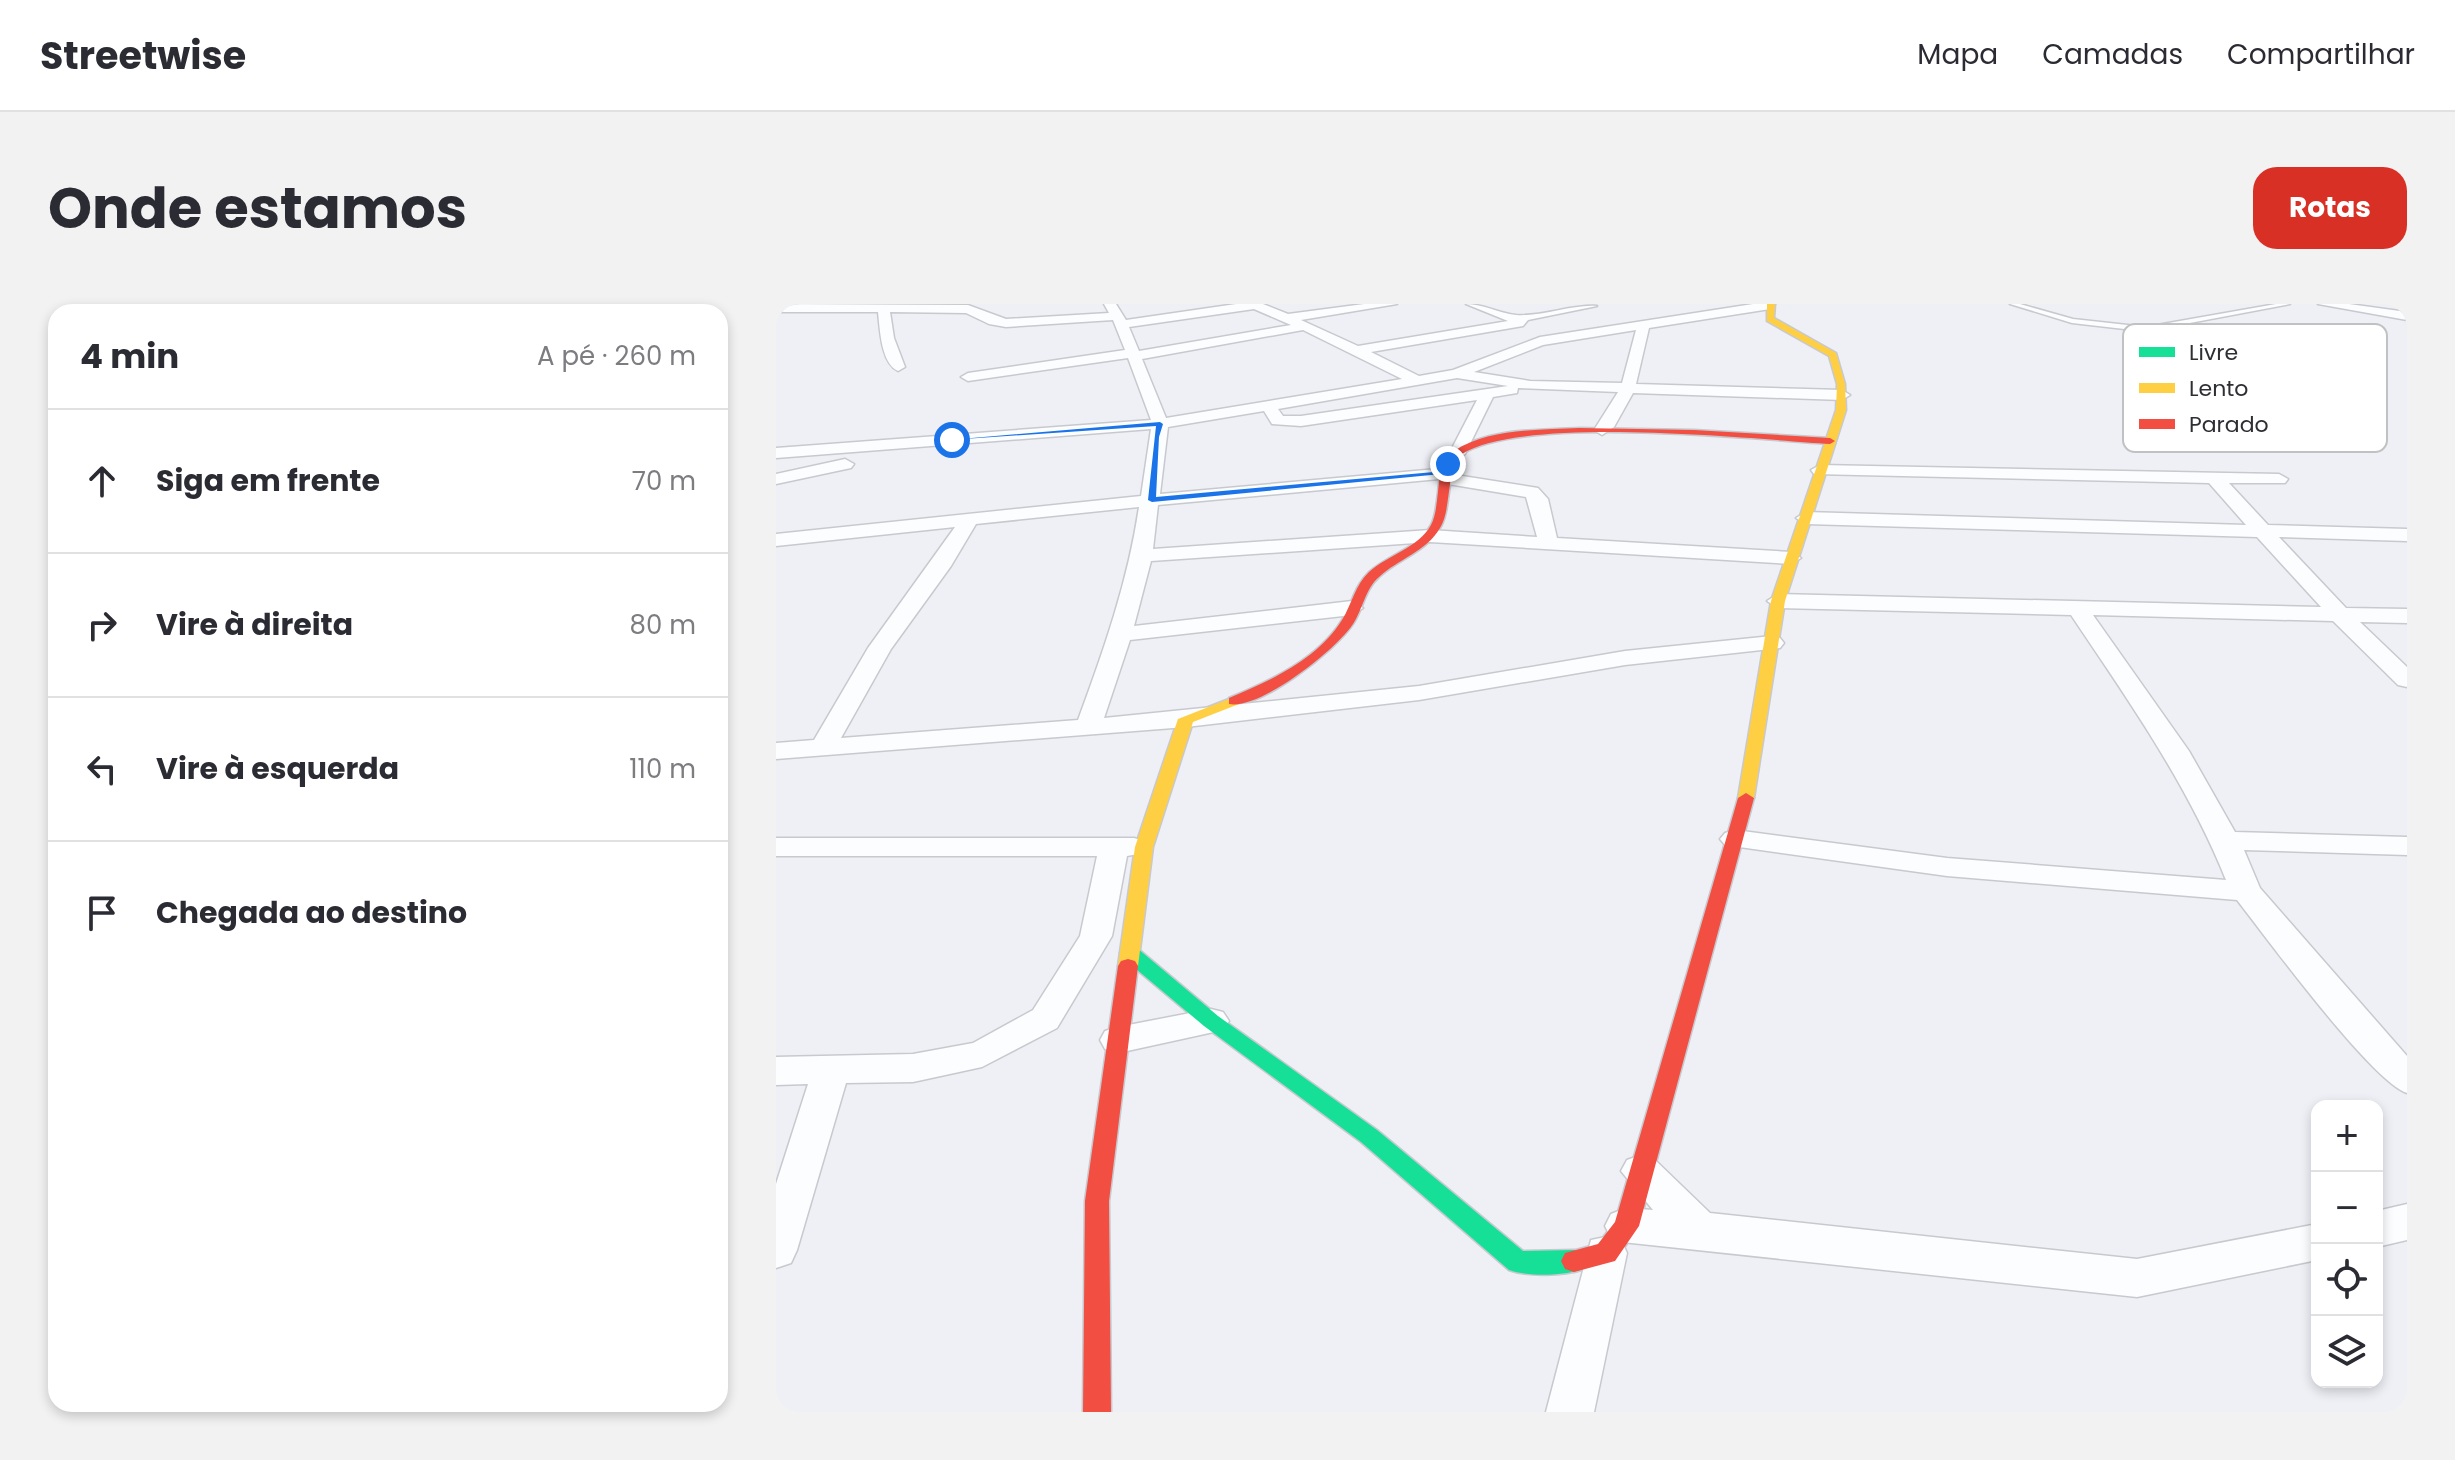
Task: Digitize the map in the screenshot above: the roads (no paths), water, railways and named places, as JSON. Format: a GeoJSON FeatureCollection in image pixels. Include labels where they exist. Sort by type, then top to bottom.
{"type":"FeatureCollection","features":[{"type":"Feature","properties":{"kind":"street"},"geometry":{"type":"LineString","coordinates":[[776,308],[975,307],[993,321],[1006,323],[1254,304],[1358,350],[1418,381]]}},
{"type":"Feature","properties":{"kind":"street"},"geometry":{"type":"LineString","coordinates":[[1287,319],[1391,304]]}},
{"type":"Feature","properties":{"kind":"street"},"geometry":{"type":"LineString","coordinates":[[1472,304],[1569,336]]}},
{"type":"Feature","properties":{"kind":"street"},"geometry":{"type":"LineString","coordinates":[[1671,304],[1707,315]]}},
{"type":"Feature","properties":{"kind":"street"},"geometry":{"type":"LineString","coordinates":[[1358,350],[1589,305],[1642,324],[1645,331],[1640,355],[1608,427],[1602,430]]}},
{"type":"Feature","properties":{"kind":"street"},"geometry":{"type":"LineString","coordinates":[[2336,305],[2407,316]]}},
{"type":"Feature","properties":{"kind":"street"},"geometry":{"type":"LineString","coordinates":[[882,307],[898,367]]}},
{"type":"Feature","properties":{"kind":"street"},"geometry":{"type":"LineString","coordinates":[[776,453],[1160,424],[1456,374],[1521,347],[1569,336],[1727,311],[1770,309],[1839,361],[1843,377],[1841,410],[1778,601],[1744,808],[1641,1171],[1616,1240],[1570,1412]]}},
{"type":"Feature","properties":{"kind":"street"},"geometry":{"type":"LineString","coordinates":[[1089,724],[1121,634],[1142,556],[1160,424],[1117,315]]}},
{"type":"Feature","properties":{"kind":"street"},"geometry":{"type":"LineString","coordinates":[[968,377],[1134,355],[1305,326]]}},
{"type":"Feature","properties":{"kind":"street"},"geometry":{"type":"LineString","coordinates":[[1456,374],[1530,385],[1842,395]]}},
{"type":"Feature","properties":{"kind":"street"},"geometry":{"type":"LineString","coordinates":[[1270,406],[1278,421],[1328,417],[1487,395],[1530,385]]}},
{"type":"Feature","properties":{"kind":"street"},"geometry":{"type":"LineString","coordinates":[[776,1071],[913,1068],[982,1054],[1045,1019],[1096,936],[1129,847],[1186,719],[1286,680],[1348,622],[1355,597],[1374,574],[1430,536],[1445,508],[1448,464],[1457,454],[1487,395]]}},
{"type":"Feature","properties":{"kind":"street"},"geometry":{"type":"LineString","coordinates":[[1304,400],[1328,417]]}},
{"type":"Feature","properties":{"kind":"street"},"geometry":{"type":"LineString","coordinates":[[1457,454],[1510,438],[1602,430],[1830,441]]}},
{"type":"Feature","properties":{"kind":"street"},"geometry":{"type":"LineString","coordinates":[[776,479],[952,440]]}},
{"type":"Feature","properties":{"kind":"street"},"geometry":{"type":"LineString","coordinates":[[1820,470],[2279,479]]}},
{"type":"Feature","properties":{"kind":"street"},"geometry":{"type":"LineString","coordinates":[[776,540],[1152,500],[1448,476],[1532,492],[1539,499],[1548,544]]}},
{"type":"Feature","properties":{"kind":"street"},"geometry":{"type":"LineString","coordinates":[[2214,478],[2340,615],[2407,680]]}},
{"type":"Feature","properties":{"kind":"street"},"geometry":{"type":"LineString","coordinates":[[1806,518],[2407,535]]}},
{"type":"Feature","properties":{"kind":"street"},"geometry":{"type":"LineString","coordinates":[[823,747],[880,648],[941,566],[969,520]]}},
{"type":"Feature","properties":{"kind":"street"},"geometry":{"type":"LineString","coordinates":[[1142,556],[1430,536],[1791,558]]}},
{"type":"Feature","properties":{"kind":"street"},"geometry":{"type":"LineString","coordinates":[[1778,601],[2407,616]]}},
{"type":"Feature","properties":{"kind":"street"},"geometry":{"type":"LineString","coordinates":[[1121,634],[1352,608]]}},
{"type":"Feature","properties":{"kind":"street"},"geometry":{"type":"LineString","coordinates":[[2078,609],[2176,751],[2225,841],[2246,891],[2366,1036],[2407,1079]]}},
{"type":"Feature","properties":{"kind":"street"},"geometry":{"type":"LineString","coordinates":[[776,751],[1089,724],[1186,719],[1419,693],[1625,658],[1772,643]]}},
{"type":"Feature","properties":{"kind":"street"},"geometry":{"type":"LineString","coordinates":[[1735,839],[1947,867],[2246,891]]}},
{"type":"Feature","properties":{"kind":"street"},"geometry":{"type":"LineString","coordinates":[[2225,841],[2407,846]]}},
{"type":"Feature","properties":{"kind":"street"},"geometry":{"type":"LineString","coordinates":[[776,847],[1129,847]]}},
{"type":"Feature","properties":{"kind":"street"},"geometry":{"type":"LineString","coordinates":[[1097,1412],[1097,1201],[1130,953],[1129,847]]}},
{"type":"Feature","properties":{"kind":"street"},"geometry":{"type":"LineString","coordinates":[[1130,953],[1211,1021],[1369,1136],[1518,1262],[1564,1263],[1616,1240],[1699,1230],[2137,1278],[2311,1243]]}},
{"type":"Feature","properties":{"kind":"street"},"geometry":{"type":"LineString","coordinates":[[1118,1040],[1211,1021]]}},
{"type":"Feature","properties":{"kind":"street"},"geometry":{"type":"LineString","coordinates":[[776,1250],[831,1070]]}},
{"type":"Feature","properties":{"kind":"street"},"geometry":{"type":"LineString","coordinates":[[1641,1171],[1699,1230]]}},
{"type":"Feature","properties":{"kind":"street"},"geometry":{"type":"LineString","coordinates":[[2383,1228],[2407,1222]]}},
{"type":"Feature","properties":{"kind":"lane"},"geometry":{"type":"LineString","coordinates":[[2013,304],[2072,321],[2123,327]]}},
{"type":"Feature","properties":{"kind":"lane"},"geometry":{"type":"LineString","coordinates":[[2169,324],[2287,304]]}}]}
